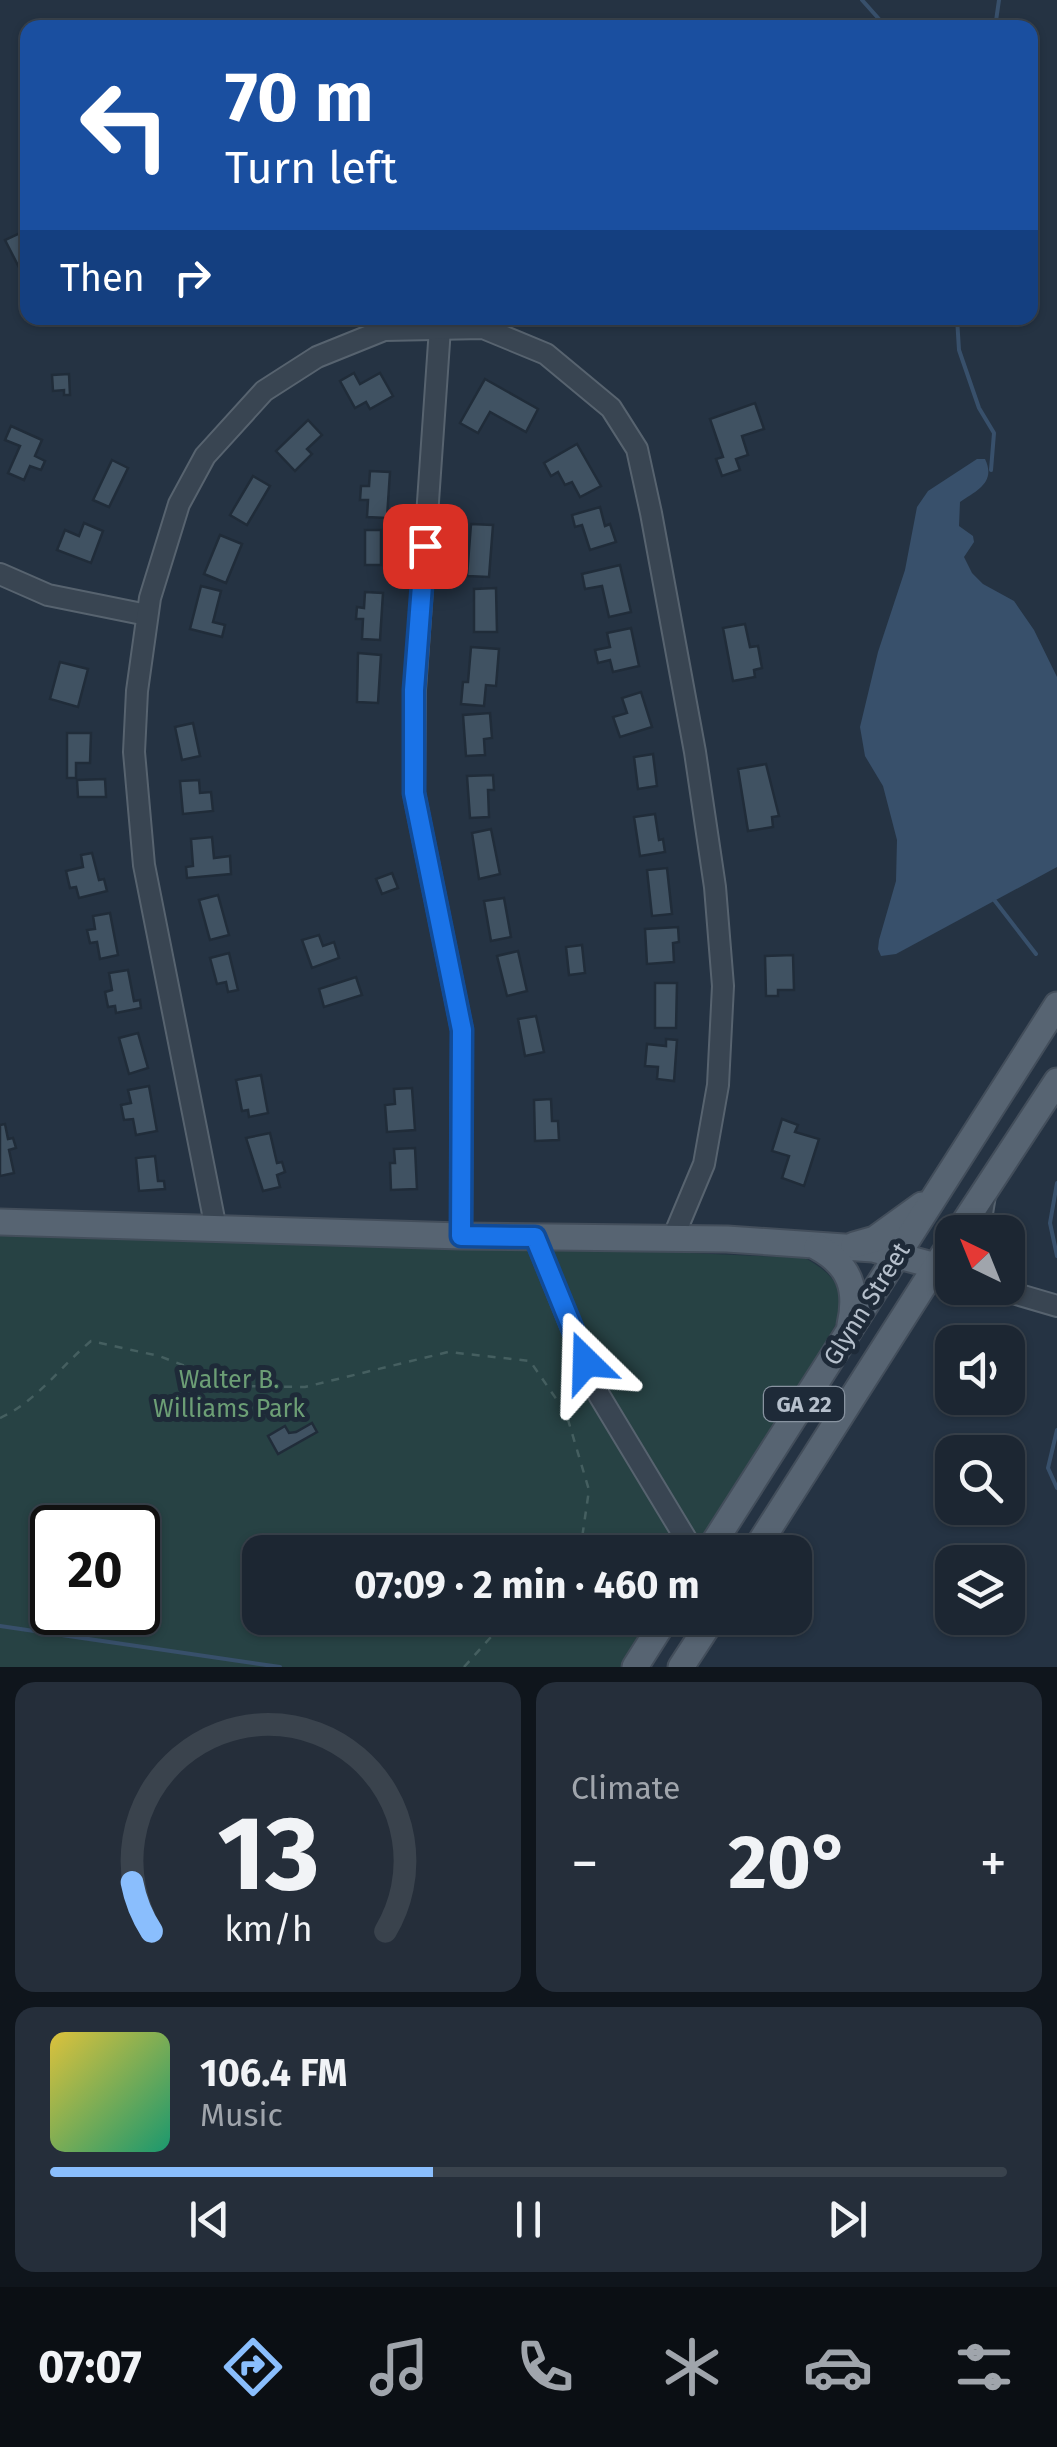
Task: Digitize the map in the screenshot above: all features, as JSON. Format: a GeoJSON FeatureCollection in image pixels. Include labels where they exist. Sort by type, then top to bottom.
{"type":"FeatureCollection","features":[{"type":"Feature","properties":{"kind":"main road","name":"Glynn Street"},"geometry":{"type":"LineString","coordinates":[[719,1535],[1057,1004]]}},
{"type":"Feature","properties":{"kind":"main road"},"geometry":{"type":"LineString","coordinates":[[969,1215],[1057,1081]]}},
{"type":"Feature","properties":{"kind":"main road"},"geometry":{"type":"LineString","coordinates":[[848,1247],[895,1226],[941,1188]]}},
{"type":"Feature","properties":{"kind":"main road"},"geometry":{"type":"LineString","coordinates":[[0,1222],[461,1236],[672,1238],[848,1247],[898,1254],[935,1266]]}},
{"type":"Feature","properties":{"kind":"main road"},"geometry":{"type":"LineString","coordinates":[[812,1245],[842,1264],[850,1276],[854,1306],[848,1333]]}},
{"type":"Feature","properties":{"kind":"main road","name":"Glynn Street"},"geometry":{"type":"LineString","coordinates":[[765,1535],[935,1282]]}},
{"type":"Feature","properties":{"kind":"main road"},"geometry":{"type":"LineString","coordinates":[[635,1667],[655,1635]]}},
{"type":"Feature","properties":{"kind":"main road"},"geometry":{"type":"LineString","coordinates":[[682,1667],[702,1635]]}},
{"type":"Feature","properties":{"kind":"street"},"geometry":{"type":"LineString","coordinates":[[440,328],[414,690],[414,793],[462,1030],[461,1236]]}},
{"type":"Feature","properties":{"kind":"street"},"geometry":{"type":"LineString","coordinates":[[216,1229],[144,866],[134,752],[137,691],[148,615],[179,504],[205,456],[264,391],[317,356],[384,330],[483,328],[546,354],[611,408],[636,449],[670,606],[715,887],[723,986],[718,1085],[704,1164],[672,1238]]}},
{"type":"Feature","properties":{"kind":"street"},"geometry":{"type":"LineString","coordinates":[[0,574],[48,596],[148,615]]}},
{"type":"Feature","properties":{"kind":"street"},"geometry":{"type":"LineString","coordinates":[[982,1215],[986,1190]]}},
{"type":"Feature","properties":{"kind":"street"},"geometry":{"type":"LineString","coordinates":[[535,1237],[598,1395],[683,1535]]}},
{"type":"Feature","properties":{"kind":"street"},"geometry":{"type":"LineString","coordinates":[[1025,1295],[1057,1306]]}},
{"type":"Feature","properties":{"kind":"path"},"geometry":{"type":"LineString","coordinates":[[0,1418],[20,1409],[91,1341],[160,1356],[238,1386],[306,1387],[448,1352],[530,1362],[566,1413],[589,1490],[582,1535]]}},
{"type":"Feature","properties":{"kind":"path"},"geometry":{"type":"LineString","coordinates":[[464,1667],[493,1635]]}},
{"type":"Feature","properties":{"kind":"green space","name":"Walter B. Williams Park"},"geometry":{"type":"Polygon","coordinates":[[[0,1223],[805,1258],[821,1268],[838,1288],[841,1316],[708,1535],[242,1535],[242,1635],[649,1635],[629,1667],[0,1667],[0,1223]]]}},
{"type":"Feature","properties":{"kind":"water"},"geometry":{"type":"Polygon","coordinates":[[[977,459],[985,459],[988,474],[983,485],[960,502],[959,526],[973,536],[974,542],[964,557],[983,584],[1014,601],[1034,630],[1057,677],[1057,867],[896,954],[881,956],[879,940],[896,881],[897,840],[883,786],[865,756],[860,727],[878,652],[905,570],[917,507],[928,491],[977,459]]]}},
{"type":"Feature","properties":{"kind":"building"},"geometry":{"type":"Polygon","coordinates":[[[20,233],[20,269],[5,240],[20,233]]]}},
{"type":"Feature","properties":{"kind":"building"},"geometry":{"type":"Polygon","coordinates":[[[354,373],[360,384],[380,373],[393,396],[370,409],[366,402],[355,408],[340,381],[354,373]]]}},
{"type":"Feature","properties":{"kind":"building"},"geometry":{"type":"Polygon","coordinates":[[[69,374],[70,395],[64,395],[64,390],[53,391],[52,375],[69,374]]]}},
{"type":"Feature","properties":{"kind":"building"},"geometry":{"type":"Polygon","coordinates":[[[485,379],[538,409],[526,432],[490,412],[478,433],[460,423],[485,379]]]}},
{"type":"Feature","properties":{"kind":"building"},"geometry":{"type":"Polygon","coordinates":[[[755,403],[764,429],[742,436],[748,455],[736,459],[740,470],[722,476],[716,459],[723,457],[710,419],[755,403]]]}},
{"type":"Feature","properties":{"kind":"building"},"geometry":{"type":"Polygon","coordinates":[[[308,420],[322,435],[307,449],[312,454],[295,471],[276,451],[308,420]]]}},
{"type":"Feature","properties":{"kind":"building"},"geometry":{"type":"Polygon","coordinates":[[[11,426],[42,440],[35,456],[45,461],[41,470],[30,466],[24,480],[8,473],[20,446],[5,440],[11,426]]]}},
{"type":"Feature","properties":{"kind":"building"},"geometry":{"type":"Polygon","coordinates":[[[577,444],[601,486],[580,497],[572,482],[565,485],[558,472],[551,476],[544,463],[577,444]]]}},
{"type":"Feature","properties":{"kind":"building"},"geometry":{"type":"Polygon","coordinates":[[[112,460],[128,468],[109,507],[93,500],[112,460]]]}},
{"type":"Feature","properties":{"kind":"building"},"geometry":{"type":"Polygon","coordinates":[[[370,471],[390,472],[387,518],[367,517],[368,500],[360,500],[361,486],[369,486],[370,471]]]}},
{"type":"Feature","properties":{"kind":"building"},"geometry":{"type":"Polygon","coordinates":[[[253,476],[270,486],[247,525],[230,515],[253,476]]]}},
{"type":"Feature","properties":{"kind":"building"},"geometry":{"type":"Polygon","coordinates":[[[600,507],[605,526],[610,524],[616,542],[590,550],[582,525],[575,527],[572,515],[600,507]]]}},
{"type":"Feature","properties":{"kind":"building"},"geometry":{"type":"Polygon","coordinates":[[[84,523],[103,531],[91,563],[57,550],[65,530],[79,536],[84,523]]]}},
{"type":"Feature","properties":{"kind":"building"},"geometry":{"type":"Polygon","coordinates":[[[471,524],[493,525],[489,577],[467,576],[471,524]]]}},
{"type":"Feature","properties":{"kind":"building"},"geometry":{"type":"Polygon","coordinates":[[[365,530],[381,530],[381,565],[365,565],[365,530]]]}},
{"type":"Feature","properties":{"kind":"building"},"geometry":{"type":"Polygon","coordinates":[[[220,535],[242,544],[226,583],[204,574],[220,535]]]}},
{"type":"Feature","properties":{"kind":"building"},"geometry":{"type":"Polygon","coordinates":[[[620,565],[631,612],[609,617],[602,586],[585,589],[582,574],[620,565]]]}},
{"type":"Feature","properties":{"kind":"building"},"geometry":{"type":"Polygon","coordinates":[[[201,586],[221,591],[213,622],[225,625],[222,637],[190,629],[201,586]]]}},
{"type":"Feature","properties":{"kind":"building"},"geometry":{"type":"Polygon","coordinates":[[[496,588],[497,632],[474,632],[474,589],[496,588]]]}},
{"type":"Feature","properties":{"kind":"building"},"geometry":{"type":"Polygon","coordinates":[[[365,592],[383,593],[380,640],[362,639],[363,619],[356,619],[357,607],[364,608],[365,592]]]}},
{"type":"Feature","properties":{"kind":"building"},"geometry":{"type":"Polygon","coordinates":[[[745,624],[750,647],[758,646],[762,668],[754,670],[755,677],[733,681],[723,628],[745,624]]]}},
{"type":"Feature","properties":{"kind":"building"},"geometry":{"type":"Polygon","coordinates":[[[631,628],[639,666],[613,672],[610,660],[598,663],[595,650],[610,647],[607,633],[631,628]]]}},
{"type":"Feature","properties":{"kind":"building"},"geometry":{"type":"Polygon","coordinates":[[[471,647],[499,649],[496,686],[486,685],[484,706],[461,704],[463,682],[468,682],[471,647]]]}},
{"type":"Feature","properties":{"kind":"building"},"geometry":{"type":"Polygon","coordinates":[[[358,653],[381,655],[378,703],[357,702],[358,653]]]}},
{"type":"Feature","properties":{"kind":"building"},"geometry":{"type":"Polygon","coordinates":[[[60,662],[88,669],[78,707],[50,699],[60,662]]]}},
{"type":"Feature","properties":{"kind":"building"},"geometry":{"type":"Polygon","coordinates":[[[641,692],[652,727],[620,737],[613,717],[627,713],[622,698],[641,692]]]}},
{"type":"Feature","properties":{"kind":"building"},"geometry":{"type":"Polygon","coordinates":[[[490,713],[492,738],[484,739],[485,755],[466,756],[463,715],[490,713]]]}},
{"type":"Feature","properties":{"kind":"building"},"geometry":{"type":"Polygon","coordinates":[[[193,723],[200,756],[182,760],[175,727],[193,723]]]}},
{"type":"Feature","properties":{"kind":"building"},"geometry":{"type":"Polygon","coordinates":[[[67,733],[91,733],[90,763],[76,763],[76,778],[67,778],[67,733]]]}},
{"type":"Feature","properties":{"kind":"building"},"geometry":{"type":"Polygon","coordinates":[[[653,754],[657,786],[638,789],[634,757],[653,754]]]}},
{"type":"Feature","properties":{"kind":"building"},"geometry":{"type":"Polygon","coordinates":[[[766,764],[779,816],[772,817],[773,827],[748,831],[738,769],[766,764]]]}},
{"type":"Feature","properties":{"kind":"building"},"geometry":{"type":"Polygon","coordinates":[[[493,775],[494,790],[488,790],[489,817],[470,818],[467,776],[493,775]]]}},
{"type":"Feature","properties":{"kind":"building"},"geometry":{"type":"Polygon","coordinates":[[[105,779],[106,797],[78,797],[77,780],[105,779]]]}},
{"type":"Feature","properties":{"kind":"building"},"geometry":{"type":"Polygon","coordinates":[[[199,780],[200,793],[211,792],[213,811],[183,814],[180,781],[199,780]]]}},
{"type":"Feature","properties":{"kind":"building"},"geometry":{"type":"Polygon","coordinates":[[[655,814],[665,852],[640,856],[634,817],[655,814]]]}},
{"type":"Feature","properties":{"kind":"building"},"geometry":{"type":"Polygon","coordinates":[[[491,829],[500,874],[479,879],[472,833],[491,829]]]}},
{"type":"Feature","properties":{"kind":"building"},"geometry":{"type":"Polygon","coordinates":[[[212,837],[214,858],[230,856],[231,874],[187,878],[186,867],[193,866],[191,839],[212,837]]]}},
{"type":"Feature","properties":{"kind":"building"},"geometry":{"type":"Polygon","coordinates":[[[92,853],[99,880],[104,879],[107,891],[79,898],[76,887],[70,888],[66,871],[83,867],[81,855],[92,853]]]}},
{"type":"Feature","properties":{"kind":"building"},"geometry":{"type":"Polygon","coordinates":[[[667,868],[672,914],[652,916],[647,870],[667,868]]]}},
{"type":"Feature","properties":{"kind":"building"},"geometry":{"type":"Polygon","coordinates":[[[392,873],[398,888],[382,894],[376,879],[392,873]]]}},
{"type":"Feature","properties":{"kind":"building"},"geometry":{"type":"Polygon","coordinates":[[[218,895],[229,935],[210,940],[199,900],[218,895]]]}},
{"type":"Feature","properties":{"kind":"building"},"geometry":{"type":"Polygon","coordinates":[[[504,898],[511,937],[491,941],[484,901],[504,898]]]}},
{"type":"Feature","properties":{"kind":"building"},"geometry":{"type":"Polygon","coordinates":[[[110,913],[118,955],[100,959],[97,942],[90,943],[87,930],[95,929],[93,916],[110,913]]]}},
{"type":"Feature","properties":{"kind":"building"},"geometry":{"type":"Polygon","coordinates":[[[678,927],[679,942],[673,943],[674,962],[647,964],[645,929],[678,927]]]}},
{"type":"Feature","properties":{"kind":"building"},"geometry":{"type":"Polygon","coordinates":[[[319,935],[323,946],[334,942],[339,958],[312,968],[302,940],[319,935]]]}},
{"type":"Feature","properties":{"kind":"building"},"geometry":{"type":"Polygon","coordinates":[[[582,945],[585,973],[569,975],[566,947],[582,945]]]}},
{"type":"Feature","properties":{"kind":"building"},"geometry":{"type":"Polygon","coordinates":[[[518,951],[527,991],[507,996],[497,956],[518,951]]]}},
{"type":"Feature","properties":{"kind":"building"},"geometry":{"type":"Polygon","coordinates":[[[229,953],[238,990],[228,992],[226,982],[217,984],[210,958],[229,953]]]}},
{"type":"Feature","properties":{"kind":"building"},"geometry":{"type":"Polygon","coordinates":[[[793,955],[794,990],[778,990],[778,996],[766,996],[765,956],[793,955]]]}},
{"type":"Feature","properties":{"kind":"building"},"geometry":{"type":"Polygon","coordinates":[[[128,970],[134,1001],[140,1000],[141,1008],[116,1013],[115,1006],[108,1007],[105,992],[112,990],[109,973],[128,970]]]}},
{"type":"Feature","properties":{"kind":"building"},"geometry":{"type":"Polygon","coordinates":[[[356,977],[362,995],[324,1007],[319,989],[356,977]]]}},
{"type":"Feature","properties":{"kind":"building"},"geometry":{"type":"Polygon","coordinates":[[[655,983],[677,983],[676,1028],[655,1028],[655,983]]]}},
{"type":"Feature","properties":{"kind":"building"},"geometry":{"type":"Polygon","coordinates":[[[536,1016],[544,1052],[525,1056],[518,1019],[536,1016]]]}},
{"type":"Feature","properties":{"kind":"building"},"geometry":{"type":"Polygon","coordinates":[[[138,1033],[148,1068],[129,1074],[119,1038],[138,1033]]]}},
{"type":"Feature","properties":{"kind":"building"},"geometry":{"type":"Polygon","coordinates":[[[666,1039],[677,1040],[674,1081],[657,1079],[658,1067],[645,1066],[647,1044],[666,1046],[666,1039]]]}},
{"type":"Feature","properties":{"kind":"building"},"geometry":{"type":"Polygon","coordinates":[[[261,1075],[268,1113],[249,1117],[248,1110],[242,1111],[236,1080],[261,1075]]]}},
{"type":"Feature","properties":{"kind":"building"},"geometry":{"type":"Polygon","coordinates":[[[149,1086],[157,1131],[136,1135],[133,1119],[124,1120],[121,1105],[131,1103],[128,1090],[149,1086]]]}},
{"type":"Feature","properties":{"kind":"building"},"geometry":{"type":"Polygon","coordinates":[[[412,1088],[415,1130],[387,1132],[385,1105],[395,1104],[394,1089],[412,1088]]]}},
{"type":"Feature","properties":{"kind":"building"},"geometry":{"type":"Polygon","coordinates":[[[551,1099],[552,1121],[558,1121],[559,1140],[535,1141],[534,1100],[551,1099]]]}},
{"type":"Feature","properties":{"kind":"building"},"geometry":{"type":"Polygon","coordinates":[[[782,1119],[798,1125],[795,1132],[819,1139],[804,1186],[782,1178],[789,1156],[772,1151],[782,1119]]]}},
{"type":"Feature","properties":{"kind":"building"},"geometry":{"type":"Polygon","coordinates":[[[5,1124],[8,1139],[13,1138],[16,1148],[9,1150],[14,1173],[0,1176],[0,1125],[5,1124]]]}},
{"type":"Feature","properties":{"kind":"building"},"geometry":{"type":"Polygon","coordinates":[[[270,1133],[277,1163],[282,1162],[285,1172],[277,1175],[280,1187],[263,1191],[246,1138],[270,1133]]]}},
{"type":"Feature","properties":{"kind":"building"},"geometry":{"type":"Polygon","coordinates":[[[415,1148],[417,1189],[391,1190],[394,1149],[415,1148]]]}},
{"type":"Feature","properties":{"kind":"building"},"geometry":{"type":"Polygon","coordinates":[[[155,1156],[158,1181],[164,1181],[165,1189],[139,1191],[136,1158],[155,1156]]]}},
{"type":"Feature","properties":{"kind":"building"},"geometry":{"type":"Polygon","coordinates":[[[312,1423],[317,1432],[278,1454],[268,1436],[285,1426],[289,1433],[312,1423]]]}},
{"type":"Feature","properties":{"kind":"waterway"},"geometry":{"type":"LineString","coordinates":[[862,0],[880,20]]}},
{"type":"Feature","properties":{"kind":"waterway"},"geometry":{"type":"LineString","coordinates":[[996,20],[999,0]]}},
{"type":"Feature","properties":{"kind":"waterway"},"geometry":{"type":"LineString","coordinates":[[957,325],[959,350],[979,408],[994,433],[991,470]]}},
{"type":"Feature","properties":{"kind":"waterway"},"geometry":{"type":"LineString","coordinates":[[995,901],[1036,954]]}},
{"type":"Feature","properties":{"kind":"waterway"},"geometry":{"type":"LineString","coordinates":[[1057,1183],[1050,1223],[1057,1256]]}},
{"type":"Feature","properties":{"kind":"waterway"},"geometry":{"type":"LineString","coordinates":[[1057,1430],[1048,1468],[1057,1488]]}},
{"type":"Feature","properties":{"kind":"waterway"},"geometry":{"type":"LineString","coordinates":[[0,1626],[280,1667]]}},
{"type":"Feature","properties":{"kind":"route"},"geometry":{"type":"LineString","coordinates":[[425,546],[414,690],[414,793],[462,1030],[461,1236],[535,1237],[586,1362]]}}]}
